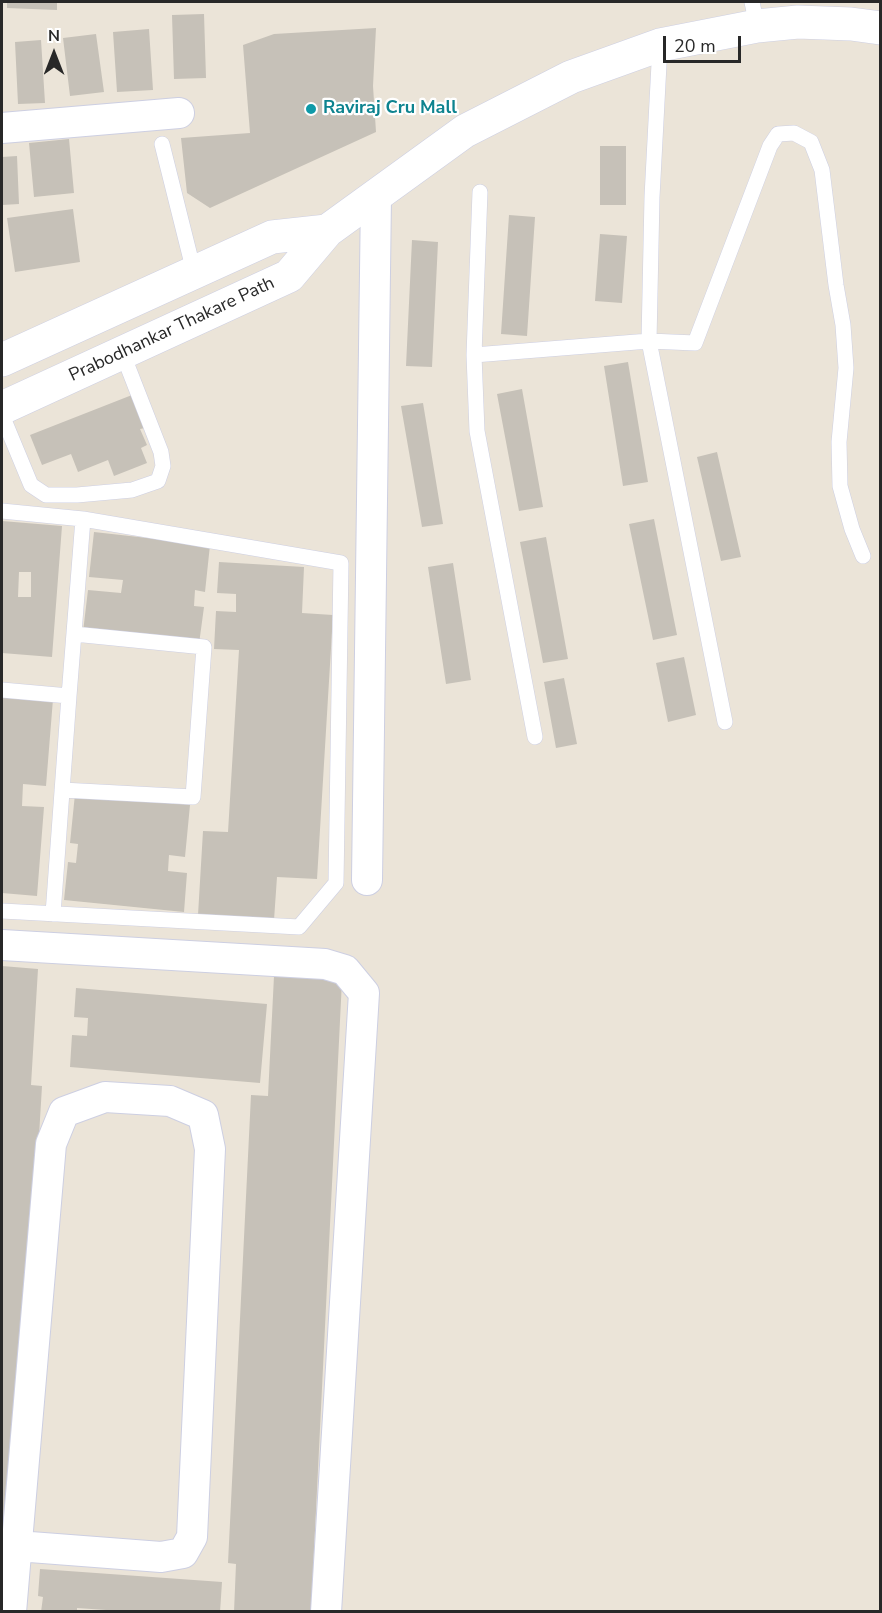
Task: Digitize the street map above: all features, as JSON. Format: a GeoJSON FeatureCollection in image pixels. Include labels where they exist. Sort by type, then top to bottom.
{"type":"FeatureCollection","features":[{"type":"Feature","properties":{"kind":"main road","name":"Prabodhankar Thakare Path"},"geometry":{"type":"LineString","coordinates":[[2,408],[289,276],[327,231],[465,131],[571,76],[755,14],[798,22],[851,24],[880,28]]}},
{"type":"Feature","properties":{"kind":"main road","name":"Prabodhankar Thakare Path"},"geometry":{"type":"LineString","coordinates":[[2,360],[272,237],[327,231]]}},
{"type":"Feature","properties":{"kind":"street"},"geometry":{"type":"LineString","coordinates":[[2,128],[179,113]]}},
{"type":"Feature","properties":{"kind":"street"},"geometry":{"type":"LineString","coordinates":[[367,880],[376,196]]}},
{"type":"Feature","properties":{"kind":"street"},"geometry":{"type":"LineString","coordinates":[[2,945],[325,964],[345,970],[364,993],[327,1611]]}},
{"type":"Feature","properties":{"kind":"street"},"geometry":{"type":"LineString","coordinates":[[11,1611],[51,1144],[64,1112],[105,1097],[170,1101],[203,1115],[210,1149],[192,1537],[183,1553],[161,1557],[17,1546]]}},
{"type":"Feature","properties":{"kind":"lane"},"geometry":{"type":"LineString","coordinates":[[660,45],[652,197],[649,340],[725,722]]}},
{"type":"Feature","properties":{"kind":"lane"},"geometry":{"type":"LineString","coordinates":[[474,355],[649,340],[695,343],[770,146],[778,134],[794,133],[811,142],[822,170],[843,326],[846,368],[839,442],[840,486],[852,529],[863,556]]}},
{"type":"Feature","properties":{"kind":"lane"},"geometry":{"type":"LineString","coordinates":[[162,144],[194,272]]}},
{"type":"Feature","properties":{"kind":"lane"},"geometry":{"type":"LineString","coordinates":[[480,192],[474,355],[477,431],[535,737]]}},
{"type":"Feature","properties":{"kind":"lane"},"geometry":{"type":"LineString","coordinates":[[2,415],[31,485],[46,495],[132,490],[158,481],[163,466],[161,452],[122,352]]}},
{"type":"Feature","properties":{"kind":"lane"},"geometry":{"type":"LineString","coordinates":[[2,511],[83,519],[341,563],[336,883],[299,927],[2,911]]}},
{"type":"Feature","properties":{"kind":"lane"},"geometry":{"type":"LineString","coordinates":[[53,914],[83,519]]}},
{"type":"Feature","properties":{"kind":"lane"},"geometry":{"type":"LineString","coordinates":[[62,790],[193,797],[196,763],[204,647],[74,634]]}},
{"type":"Feature","properties":{"kind":"lane"},"geometry":{"type":"LineString","coordinates":[[2,690],[69,696]]}},
{"type":"Feature","properties":{"kind":"building"},"geometry":{"type":"Polygon","coordinates":[[[7,2],[57,2],[57,10],[7,8],[7,2]]]}},
{"type":"Feature","properties":{"kind":"building"},"geometry":{"type":"Polygon","coordinates":[[[204,14],[206,78],[174,79],[172,15],[204,14]]]}},
{"type":"Feature","properties":{"kind":"building","name":"Raviraj Cru Mall"},"geometry":{"type":"Polygon","coordinates":[[[376,28],[373,86],[376,132],[210,208],[187,193],[181,138],[250,133],[243,45],[274,34],[376,28]]]}},
{"type":"Feature","properties":{"kind":"building"},"geometry":{"type":"Polygon","coordinates":[[[149,29],[153,90],[117,92],[113,32],[149,29]]]}},
{"type":"Feature","properties":{"kind":"building"},"geometry":{"type":"Polygon","coordinates":[[[96,34],[104,92],[70,96],[63,38],[96,34]]]}},
{"type":"Feature","properties":{"kind":"building"},"geometry":{"type":"Polygon","coordinates":[[[41,40],[45,103],[18,104],[15,42],[41,40]]]}},
{"type":"Feature","properties":{"kind":"building"},"geometry":{"type":"Polygon","coordinates":[[[69,139],[74,193],[34,197],[29,143],[69,139]]]}},
{"type":"Feature","properties":{"kind":"building"},"geometry":{"type":"Polygon","coordinates":[[[600,146],[626,146],[626,205],[600,205],[600,146]]]}},
{"type":"Feature","properties":{"kind":"building"},"geometry":{"type":"Polygon","coordinates":[[[17,156],[19,204],[2,205],[2,157],[17,156]]]}},
{"type":"Feature","properties":{"kind":"building"},"geometry":{"type":"Polygon","coordinates":[[[73,209],[80,262],[15,272],[7,218],[73,209]]]}},
{"type":"Feature","properties":{"kind":"building"},"geometry":{"type":"Polygon","coordinates":[[[509,215],[535,217],[527,336],[501,334],[509,215]]]}},
{"type":"Feature","properties":{"kind":"building"},"geometry":{"type":"Polygon","coordinates":[[[600,234],[627,236],[622,303],[595,301],[600,234]]]}},
{"type":"Feature","properties":{"kind":"building"},"geometry":{"type":"Polygon","coordinates":[[[412,240],[438,242],[432,367],[406,366],[412,240]]]}},
{"type":"Feature","properties":{"kind":"building"},"geometry":{"type":"Polygon","coordinates":[[[628,362],[648,482],[623,486],[604,366],[628,362]]]}},
{"type":"Feature","properties":{"kind":"building"},"geometry":{"type":"Polygon","coordinates":[[[522,389],[543,507],[519,511],[497,394],[522,389]]]}},
{"type":"Feature","properties":{"kind":"building"},"geometry":{"type":"Polygon","coordinates":[[[132,395],[145,428],[140,429],[147,445],[141,448],[147,463],[114,476],[108,460],[78,472],[71,454],[42,465],[30,435],[132,395]]]}},
{"type":"Feature","properties":{"kind":"building"},"geometry":{"type":"Polygon","coordinates":[[[423,403],[443,524],[422,527],[401,406],[423,403]]]}},
{"type":"Feature","properties":{"kind":"building"},"geometry":{"type":"Polygon","coordinates":[[[717,452],[741,557],[721,561],[697,457],[717,452]]]}},
{"type":"Feature","properties":{"kind":"building"},"geometry":{"type":"Polygon","coordinates":[[[654,519],[677,635],[653,640],[629,524],[654,519]]]}},
{"type":"Feature","properties":{"kind":"building"},"geometry":{"type":"Polygon","coordinates":[[[2,521],[62,526],[52,657],[2,653],[2,521]],[[19,572],[18,597],[31,597],[31,572],[19,572]]]}},
{"type":"Feature","properties":{"kind":"building"},"geometry":{"type":"Polygon","coordinates":[[[94,532],[210,545],[205,592],[195,590],[194,606],[204,607],[199,644],[83,632],[88,590],[121,593],[123,580],[89,577],[94,532]]]}},
{"type":"Feature","properties":{"kind":"building"},"geometry":{"type":"Polygon","coordinates":[[[546,537],[568,659],[543,663],[520,542],[546,537]]]}},
{"type":"Feature","properties":{"kind":"building"},"geometry":{"type":"Polygon","coordinates":[[[219,562],[304,567],[302,613],[333,615],[317,879],[277,877],[274,920],[198,915],[203,831],[228,832],[239,650],[214,649],[216,611],[236,612],[236,594],[217,593],[219,562]]]}},
{"type":"Feature","properties":{"kind":"building"},"geometry":{"type":"Polygon","coordinates":[[[453,563],[471,680],[446,684],[428,567],[453,563]]]}},
{"type":"Feature","properties":{"kind":"building"},"geometry":{"type":"Polygon","coordinates":[[[684,657],[696,715],[668,722],[656,663],[684,657]]]}},
{"type":"Feature","properties":{"kind":"building"},"geometry":{"type":"Polygon","coordinates":[[[564,678],[577,744],[556,748],[544,682],[564,678]]]}},
{"type":"Feature","properties":{"kind":"building"},"geometry":{"type":"Polygon","coordinates":[[[2,695],[53,699],[46,786],[23,784],[22,806],[44,807],[37,896],[2,893],[2,695]]]}},
{"type":"Feature","properties":{"kind":"building"},"geometry":{"type":"Polygon","coordinates":[[[75,794],[190,805],[185,857],[169,855],[168,871],[187,873],[184,912],[64,900],[68,862],[76,863],[78,844],[70,843],[75,794]]]}},
{"type":"Feature","properties":{"kind":"building"},"geometry":{"type":"Polygon","coordinates":[[[2,966],[38,969],[31,1085],[42,1086],[13,1568],[2,1567],[2,966]]]}},
{"type":"Feature","properties":{"kind":"building"},"geometry":{"type":"Polygon","coordinates":[[[274,976],[342,980],[311,1612],[234,1612],[236,1564],[228,1563],[251,1095],[268,1096],[274,976]]]}},
{"type":"Feature","properties":{"kind":"building"},"geometry":{"type":"Polygon","coordinates":[[[76,988],[267,1004],[260,1083],[70,1067],[72,1035],[87,1036],[88,1018],[74,1017],[76,988]]]}},
{"type":"Feature","properties":{"kind":"building"},"geometry":{"type":"Polygon","coordinates":[[[40,1569],[222,1582],[220,1612],[106,1612],[106,1610],[77,1608],[77,1612],[41,1612],[43,1597],[38,1596],[40,1569]]]}},
{"type":"Feature","properties":{"kind":"place","name":"Raviraj Cru Mall"},"geometry":{"type":"Point","coordinates":[311,109]}}]}
